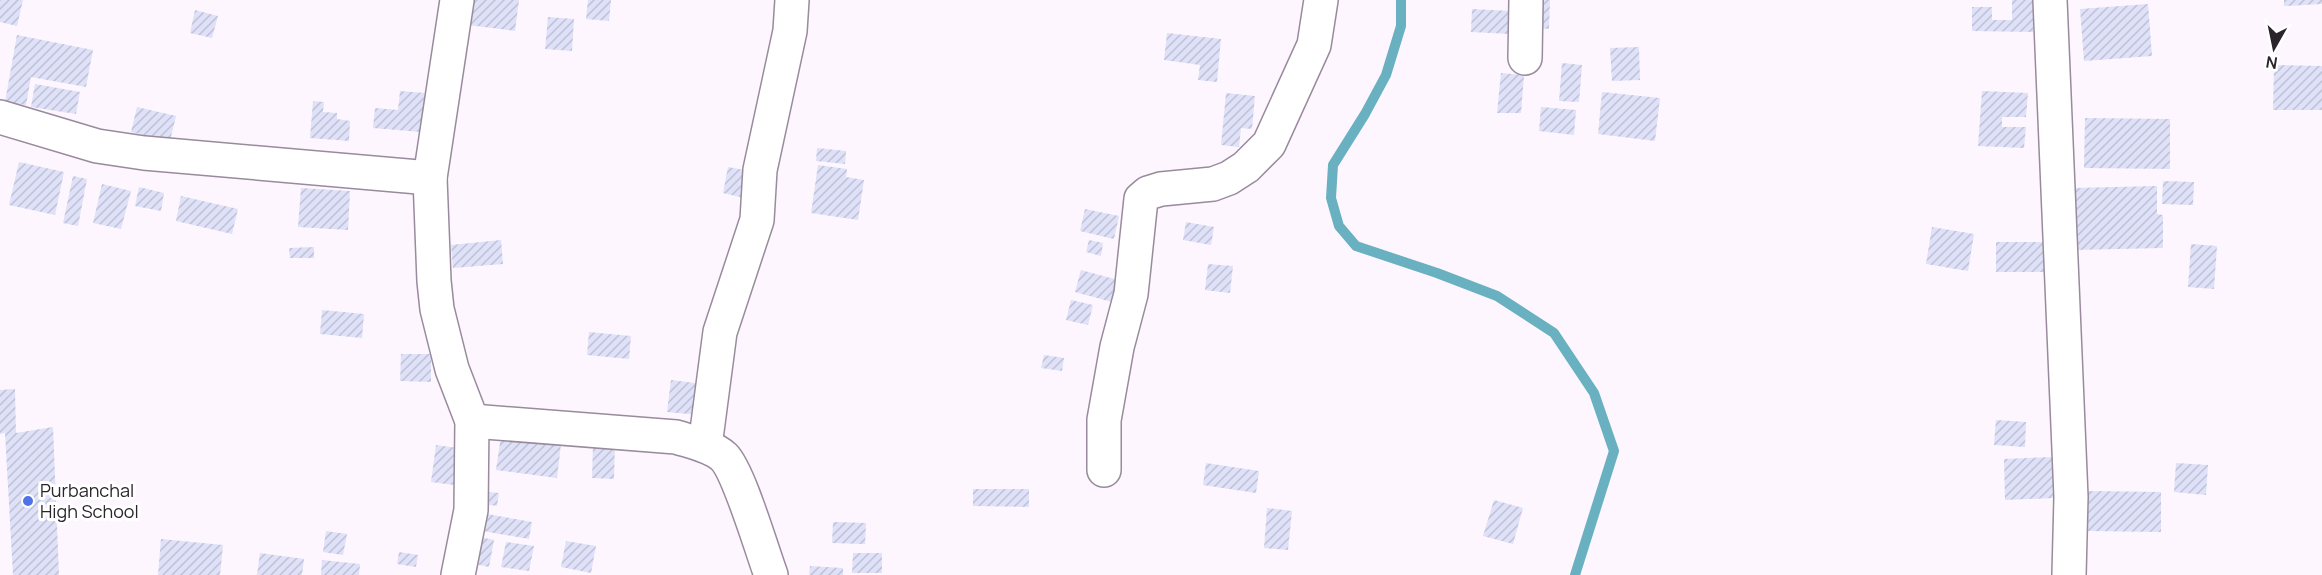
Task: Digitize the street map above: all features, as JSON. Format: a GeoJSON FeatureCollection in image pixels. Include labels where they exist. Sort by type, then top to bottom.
{"type":"FeatureCollection","features":[{"type":"Feature","properties":{"kind":"street"},"geometry":{"type":"LineString","coordinates":[[457,0],[430,178],[437,309],[452,369],[472,421],[471,510],[458,575]]}},
{"type":"Feature","properties":{"kind":"street"},"geometry":{"type":"LineString","coordinates":[[705,446],[720,332],[757,220],[760,170],[790,31],[792,0]]}},
{"type":"Feature","properties":{"kind":"street"},"geometry":{"type":"LineString","coordinates":[[1104,470],[1104,420],[1117,347],[1131,294],[1141,199],[1148,193],[1161,189],[1213,184],[1229,178],[1246,167],[1269,144],[1314,45],[1322,0]]}},
{"type":"Feature","properties":{"kind":"street"},"geometry":{"type":"LineString","coordinates":[[1525,58],[1526,0]]}},
{"type":"Feature","properties":{"kind":"street"},"geometry":{"type":"LineString","coordinates":[[2050,0],[2071,497],[2069,575]]}},
{"type":"Feature","properties":{"kind":"street"},"geometry":{"type":"LineString","coordinates":[[0,117],[97,146],[144,153],[430,178]]}},
{"type":"Feature","properties":{"kind":"street"},"geometry":{"type":"LineString","coordinates":[[472,421],[676,437],[705,446],[724,457],[736,476],[771,575]]}},
{"type":"Feature","properties":{"kind":"building"},"geometry":{"type":"Polygon","coordinates":[[[0,0],[23,0],[17,26],[0,22],[0,0]]]}},
{"type":"Feature","properties":{"kind":"building"},"geometry":{"type":"Polygon","coordinates":[[[471,0],[519,0],[515,31],[468,25],[471,0]]]}},
{"type":"Feature","properties":{"kind":"building"},"geometry":{"type":"Polygon","coordinates":[[[588,0],[611,0],[609,21],[586,19],[588,0]]]}},
{"type":"Feature","properties":{"kind":"building"},"geometry":{"type":"Polygon","coordinates":[[[1537,0],[1550,0],[1549,29],[1535,28],[1537,0]]]}},
{"type":"Feature","properties":{"kind":"building"},"geometry":{"type":"Polygon","coordinates":[[[2012,0],[2034,0],[2033,32],[1972,31],[1972,7],[1992,7],[1992,20],[2012,20],[2012,0]]]}},
{"type":"Feature","properties":{"kind":"building"},"geometry":{"type":"Polygon","coordinates":[[[2284,0],[2322,0],[2322,4],[2284,6],[2284,0]]]}},
{"type":"Feature","properties":{"kind":"building"},"geometry":{"type":"Polygon","coordinates":[[[2148,4],[2152,56],[2084,61],[2080,9],[2148,4]]]}},
{"type":"Feature","properties":{"kind":"building"},"geometry":{"type":"Polygon","coordinates":[[[1472,9],[1512,11],[1511,34],[1471,32],[1472,9]]]}},
{"type":"Feature","properties":{"kind":"building"},"geometry":{"type":"Polygon","coordinates":[[[195,10],[218,16],[212,38],[190,33],[195,10]]]}},
{"type":"Feature","properties":{"kind":"building"},"geometry":{"type":"Polygon","coordinates":[[[548,17],[574,19],[572,51],[545,49],[548,17]]]}},
{"type":"Feature","properties":{"kind":"building"},"geometry":{"type":"Polygon","coordinates":[[[1167,33],[1221,39],[1217,82],[1198,80],[1200,65],[1164,60],[1167,33]]]}},
{"type":"Feature","properties":{"kind":"building"},"geometry":{"type":"Polygon","coordinates":[[[17,35],[93,50],[86,87],[31,77],[26,105],[5,102],[17,35]]]}},
{"type":"Feature","properties":{"kind":"building"},"geometry":{"type":"Polygon","coordinates":[[[1639,47],[1640,80],[1612,81],[1610,48],[1639,47]]]}},
{"type":"Feature","properties":{"kind":"building"},"geometry":{"type":"Polygon","coordinates":[[[1562,63],[1582,65],[1579,102],[1559,101],[1562,63]]]}},
{"type":"Feature","properties":{"kind":"building"},"geometry":{"type":"Polygon","coordinates":[[[2274,65],[2322,66],[2322,110],[2273,110],[2274,65]]]}},
{"type":"Feature","properties":{"kind":"building"},"geometry":{"type":"Polygon","coordinates":[[[1501,73],[1524,75],[1521,113],[1497,113],[1501,73]]]}},
{"type":"Feature","properties":{"kind":"building"},"geometry":{"type":"Polygon","coordinates":[[[35,84],[80,92],[76,114],[31,107],[35,84]]]}},
{"type":"Feature","properties":{"kind":"building"},"geometry":{"type":"Polygon","coordinates":[[[400,91],[425,93],[421,132],[373,128],[375,108],[398,110],[400,91]]]}},
{"type":"Feature","properties":{"kind":"building"},"geometry":{"type":"Polygon","coordinates":[[[1982,91],[2028,93],[2026,117],[2002,117],[2002,127],[2026,127],[2024,148],[1978,146],[1982,91]]]}},
{"type":"Feature","properties":{"kind":"building"},"geometry":{"type":"Polygon","coordinates":[[[1602,92],[1660,98],[1655,141],[1598,134],[1602,92]]]}},
{"type":"Feature","properties":{"kind":"building"},"geometry":{"type":"Polygon","coordinates":[[[1226,93],[1255,96],[1252,129],[1241,128],[1239,147],[1221,145],[1226,93]]]}},
{"type":"Feature","properties":{"kind":"building"},"geometry":{"type":"Polygon","coordinates":[[[313,101],[324,102],[323,112],[337,113],[337,119],[350,121],[349,141],[310,138],[313,101]]]}},
{"type":"Feature","properties":{"kind":"building"},"geometry":{"type":"Polygon","coordinates":[[[137,107],[176,116],[170,141],[131,132],[137,107]]]}},
{"type":"Feature","properties":{"kind":"building"},"geometry":{"type":"Polygon","coordinates":[[[1541,107],[1576,110],[1574,135],[1539,131],[1541,107]]]}},
{"type":"Feature","properties":{"kind":"building"},"geometry":{"type":"Polygon","coordinates":[[[2085,118],[2170,119],[2170,169],[2084,168],[2085,118]]]}},
{"type":"Feature","properties":{"kind":"building"},"geometry":{"type":"Polygon","coordinates":[[[817,148],[846,151],[845,164],[816,161],[817,148]]]}},
{"type":"Feature","properties":{"kind":"building"},"geometry":{"type":"Polygon","coordinates":[[[19,162],[64,172],[55,215],[9,205],[19,162]]]}},
{"type":"Feature","properties":{"kind":"building"},"geometry":{"type":"Polygon","coordinates":[[[818,165],[847,169],[846,177],[864,180],[858,220],[811,213],[818,165]]]}},
{"type":"Feature","properties":{"kind":"building"},"geometry":{"type":"Polygon","coordinates":[[[728,167],[750,171],[744,198],[723,193],[728,167]]]}},
{"type":"Feature","properties":{"kind":"building"},"geometry":{"type":"Polygon","coordinates":[[[73,176],[87,179],[78,226],[63,223],[73,176]]]}},
{"type":"Feature","properties":{"kind":"building"},"geometry":{"type":"Polygon","coordinates":[[[2163,181],[2194,182],[2193,205],[2162,204],[2163,181]]]}},
{"type":"Feature","properties":{"kind":"building"},"geometry":{"type":"Polygon","coordinates":[[[102,184],[131,191],[121,229],[93,223],[102,184]]]}},
{"type":"Feature","properties":{"kind":"building"},"geometry":{"type":"Polygon","coordinates":[[[2157,186],[2157,214],[2163,215],[2163,248],[2075,250],[2074,188],[2157,186]]]}},
{"type":"Feature","properties":{"kind":"building"},"geometry":{"type":"Polygon","coordinates":[[[139,187],[164,193],[161,211],[135,206],[139,187]]]}},
{"type":"Feature","properties":{"kind":"building"},"geometry":{"type":"Polygon","coordinates":[[[301,188],[350,191],[348,230],[298,227],[301,188]]]}},
{"type":"Feature","properties":{"kind":"building"},"geometry":{"type":"Polygon","coordinates":[[[181,196],[238,209],[232,234],[176,221],[181,196]]]}},
{"type":"Feature","properties":{"kind":"building"},"geometry":{"type":"Polygon","coordinates":[[[1085,209],[1119,216],[1114,239],[1080,231],[1085,209]]]}},
{"type":"Feature","properties":{"kind":"building"},"geometry":{"type":"Polygon","coordinates":[[[1186,222],[1214,227],[1211,245],[1183,240],[1186,222]]]}},
{"type":"Feature","properties":{"kind":"building"},"geometry":{"type":"Polygon","coordinates":[[[1932,227],[1974,234],[1968,271],[1926,264],[1932,227]]]}},
{"type":"Feature","properties":{"kind":"building"},"geometry":{"type":"Polygon","coordinates":[[[501,240],[503,264],[453,268],[451,245],[501,240]]]}},
{"type":"Feature","properties":{"kind":"building"},"geometry":{"type":"Polygon","coordinates":[[[1089,240],[1103,243],[1101,256],[1086,252],[1089,240]]]}},
{"type":"Feature","properties":{"kind":"building"},"geometry":{"type":"Polygon","coordinates":[[[1996,242],[2057,242],[2056,272],[1996,272],[1996,242]]]}},
{"type":"Feature","properties":{"kind":"building"},"geometry":{"type":"Polygon","coordinates":[[[2191,244],[2217,246],[2214,289],[2188,287],[2191,244]]]}},
{"type":"Feature","properties":{"kind":"building"},"geometry":{"type":"Polygon","coordinates":[[[314,247],[314,258],[290,258],[289,248],[314,247]]]}},
{"type":"Feature","properties":{"kind":"building"},"geometry":{"type":"Polygon","coordinates":[[[1208,264],[1233,266],[1230,293],[1205,290],[1208,264]]]}},
{"type":"Feature","properties":{"kind":"building"},"geometry":{"type":"Polygon","coordinates":[[[1081,270],[1118,280],[1112,302],[1075,292],[1081,270]]]}},
{"type":"Feature","properties":{"kind":"building"},"geometry":{"type":"Polygon","coordinates":[[[1071,300],[1093,305],[1088,325],[1066,320],[1071,300]]]}},
{"type":"Feature","properties":{"kind":"building"},"geometry":{"type":"Polygon","coordinates":[[[322,310],[364,314],[362,338],[320,334],[322,310]]]}},
{"type":"Feature","properties":{"kind":"building"},"geometry":{"type":"Polygon","coordinates":[[[589,332],[631,336],[629,359],[587,355],[589,332]]]}},
{"type":"Feature","properties":{"kind":"building"},"geometry":{"type":"Polygon","coordinates":[[[401,354],[431,354],[431,382],[400,381],[401,354]]]}},
{"type":"Feature","properties":{"kind":"building"},"geometry":{"type":"Polygon","coordinates":[[[1044,355],[1064,358],[1062,371],[1041,368],[1044,355]]]}},
{"type":"Feature","properties":{"kind":"building"},"geometry":{"type":"Polygon","coordinates":[[[671,380],[702,384],[699,415],[667,412],[671,380]]]}},
{"type":"Feature","properties":{"kind":"building","name":"Purbanchal High School"},"geometry":{"type":"Polygon","coordinates":[[[15,389],[16,433],[53,427],[59,575],[13,575],[5,433],[0,434],[0,390],[15,389]]]}},
{"type":"Feature","properties":{"kind":"building"},"geometry":{"type":"Polygon","coordinates":[[[1996,420],[2026,422],[2025,447],[1994,445],[1996,420]]]}},
{"type":"Feature","properties":{"kind":"building"},"geometry":{"type":"Polygon","coordinates":[[[501,436],[561,444],[557,478],[496,470],[501,436]]]}},
{"type":"Feature","properties":{"kind":"building"},"geometry":{"type":"Polygon","coordinates":[[[593,444],[615,445],[614,479],[592,478],[593,444]]]}},
{"type":"Feature","properties":{"kind":"building"},"geometry":{"type":"Polygon","coordinates":[[[436,445],[458,448],[454,485],[431,482],[436,445]]]}},
{"type":"Feature","properties":{"kind":"building"},"geometry":{"type":"Polygon","coordinates":[[[2053,457],[2054,498],[2005,500],[2004,459],[2053,457]]]}},
{"type":"Feature","properties":{"kind":"building"},"geometry":{"type":"Polygon","coordinates":[[[1206,463],[1259,471],[1256,493],[1203,485],[1206,463]]]}},
{"type":"Feature","properties":{"kind":"building"},"geometry":{"type":"Polygon","coordinates":[[[2176,463],[2208,465],[2206,495],[2174,492],[2176,463]]]}},
{"type":"Feature","properties":{"kind":"building"},"geometry":{"type":"Polygon","coordinates":[[[973,489],[1029,489],[1029,507],[973,506],[973,489]]]}},
{"type":"Feature","properties":{"kind":"building"},"geometry":{"type":"Polygon","coordinates":[[[478,491],[499,493],[497,506],[477,503],[478,491]]]}},
{"type":"Feature","properties":{"kind":"building"},"geometry":{"type":"Polygon","coordinates":[[[2087,491],[2161,492],[2161,532],[2087,531],[2087,491]]]}},
{"type":"Feature","properties":{"kind":"building"},"geometry":{"type":"Polygon","coordinates":[[[1494,500],[1523,508],[1513,544],[1483,536],[1494,500]]]}},
{"type":"Feature","properties":{"kind":"building"},"geometry":{"type":"Polygon","coordinates":[[[1267,508],[1292,511],[1288,550],[1264,548],[1267,508]]]}},
{"type":"Feature","properties":{"kind":"building"},"geometry":{"type":"Polygon","coordinates":[[[481,513],[532,522],[529,539],[477,530],[481,513]]]}},
{"type":"Feature","properties":{"kind":"building"},"geometry":{"type":"Polygon","coordinates":[[[833,522],[866,523],[865,544],[832,543],[833,522]]]}},
{"type":"Feature","properties":{"kind":"building"},"geometry":{"type":"Polygon","coordinates":[[[326,531],[347,534],[343,555],[323,552],[326,531]]]}},
{"type":"Feature","properties":{"kind":"building"},"geometry":{"type":"Polygon","coordinates":[[[475,536],[494,540],[489,567],[470,563],[475,536]]]}},
{"type":"Feature","properties":{"kind":"building"},"geometry":{"type":"Polygon","coordinates":[[[161,539],[223,545],[220,575],[158,575],[161,539]]]}},
{"type":"Feature","properties":{"kind":"building"},"geometry":{"type":"Polygon","coordinates":[[[566,541],[596,546],[591,573],[561,567],[566,541]]]}},
{"type":"Feature","properties":{"kind":"building"},"geometry":{"type":"Polygon","coordinates":[[[506,542],[534,546],[529,571],[501,567],[506,542]]]}},
{"type":"Feature","properties":{"kind":"building"},"geometry":{"type":"Polygon","coordinates":[[[399,552],[418,555],[416,567],[397,564],[399,552]]]}},
{"type":"Feature","properties":{"kind":"building"},"geometry":{"type":"Polygon","coordinates":[[[260,553],[304,559],[302,575],[257,575],[260,553]]]}},
{"type":"Feature","properties":{"kind":"building"},"geometry":{"type":"Polygon","coordinates":[[[853,553],[882,553],[882,573],[852,573],[853,553]]]}},
{"type":"Feature","properties":{"kind":"building"},"geometry":{"type":"Polygon","coordinates":[[[322,560],[360,564],[359,575],[321,575],[322,560]]]}},
{"type":"Feature","properties":{"kind":"building"},"geometry":{"type":"Polygon","coordinates":[[[810,566],[843,568],[843,575],[809,575],[810,566]]]}},
{"type":"Feature","properties":{"kind":"waterway"},"geometry":{"type":"LineString","coordinates":[[1401,0],[1401,26],[1386,75],[1333,165],[1331,198],[1339,226],[1356,246],[1497,296],[1554,333],[1594,393],[1614,451],[1575,575]]}},
{"type":"Feature","properties":{"kind":"place","name":"Purbanchal High School"},"geometry":{"type":"Point","coordinates":[28,501]}}]}
